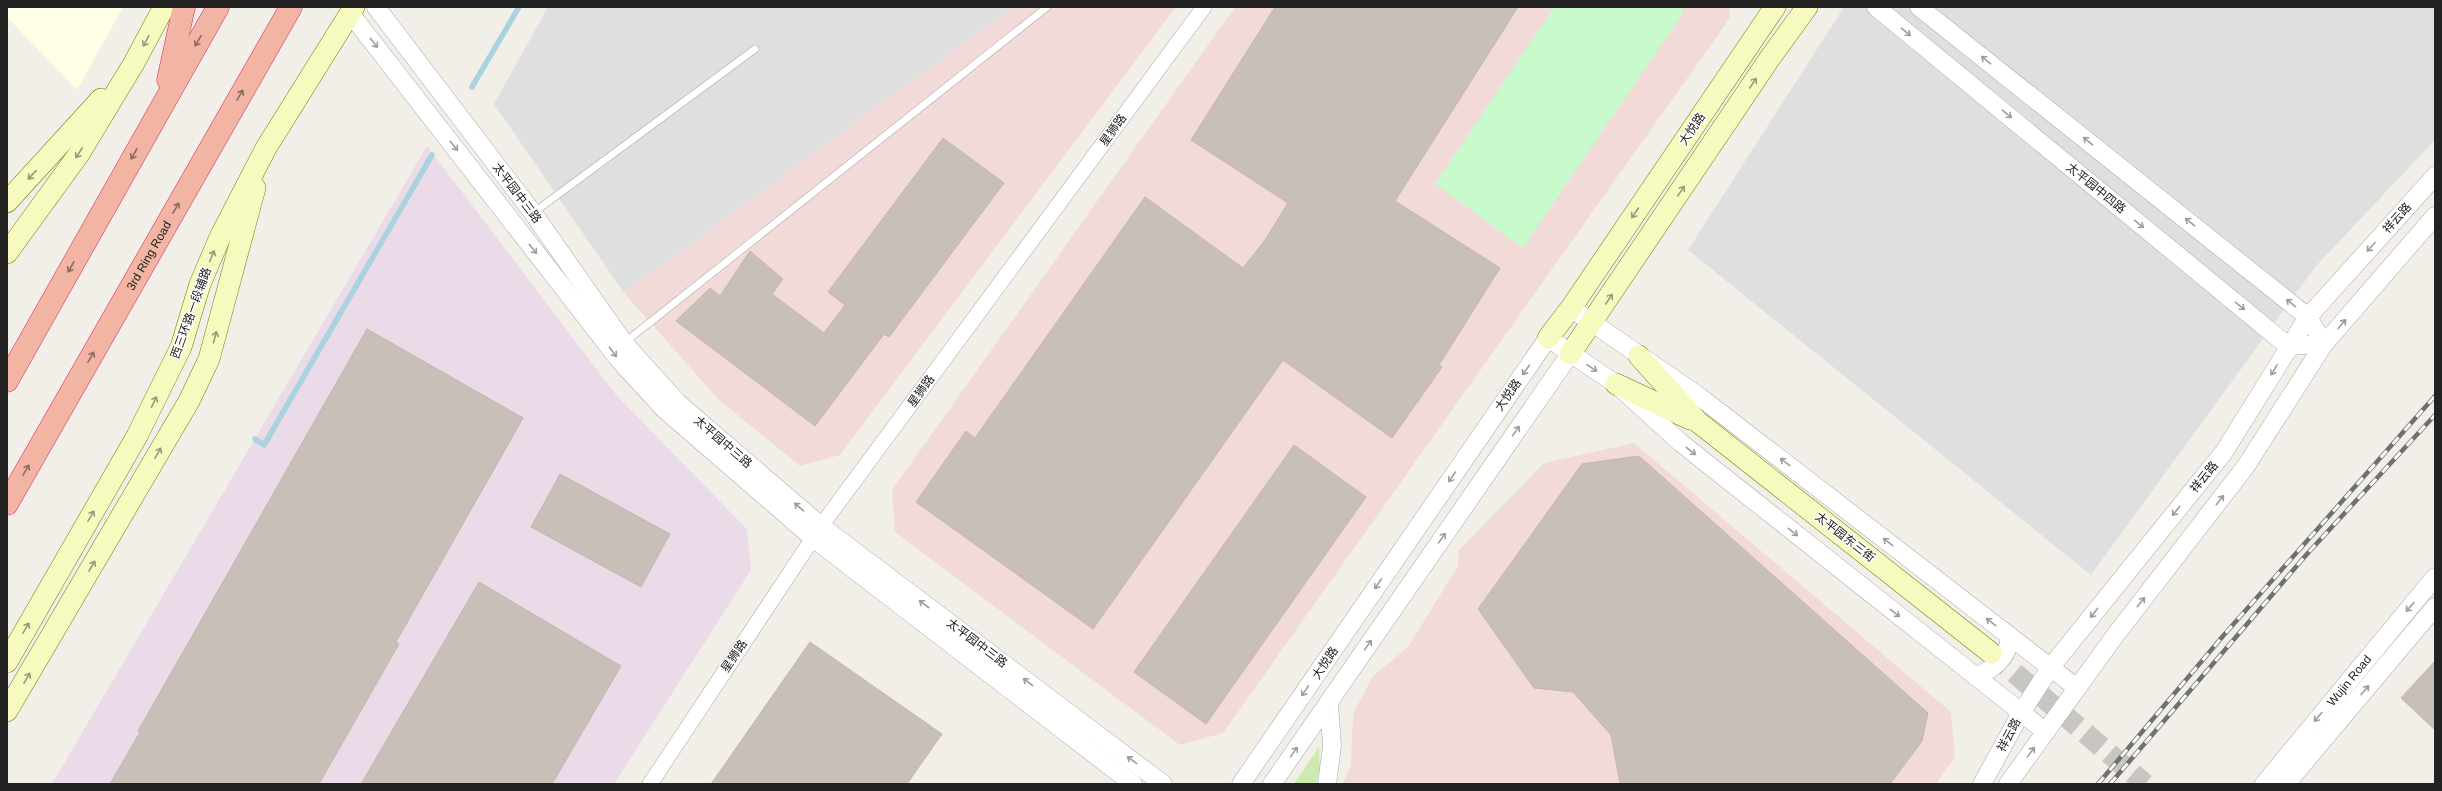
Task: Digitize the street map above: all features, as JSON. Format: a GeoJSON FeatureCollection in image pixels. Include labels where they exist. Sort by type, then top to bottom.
{"type":"FeatureCollection","features":[{"type":"Feature","properties":{"kind":"highway"},"geometry":{"type":"LineString","coordinates":[[164,102],[184,7]]}},
{"type":"Feature","properties":{"kind":"highway"},"geometry":{"type":"LineString","coordinates":[[7,381],[218,7]]}},
{"type":"Feature","properties":{"kind":"highway","name":"3rd Ring Road"},"geometry":{"type":"LineString","coordinates":[[7,504],[291,7]]}},
{"type":"Feature","properties":{"kind":"main road"},"geometry":{"type":"LineString","coordinates":[[7,253],[79,154],[134,63],[164,7]]}},
{"type":"Feature","properties":{"kind":"main road","name":"大悦路"},"geometry":{"type":"LineString","coordinates":[[1548,338],[1571,308],[1775,7]]}},
{"type":"Feature","properties":{"kind":"main road"},"geometry":{"type":"LineString","coordinates":[[1570,354],[1770,58],[1808,7]]}},
{"type":"Feature","properties":{"kind":"main road","name":"西三环路一段辅路"},"geometry":{"type":"LineString","coordinates":[[7,662],[137,436],[181,347],[200,284],[218,242],[266,148],[352,10]]}},
{"type":"Feature","properties":{"kind":"main road"},"geometry":{"type":"LineString","coordinates":[[7,202],[134,63]]}},
{"type":"Feature","properties":{"kind":"main road"},"geometry":{"type":"LineString","coordinates":[[7,711],[189,401],[209,359],[266,148]]}},
{"type":"Feature","properties":{"kind":"main road"},"geometry":{"type":"LineString","coordinates":[[1639,356],[1698,422]]}},
{"type":"Feature","properties":{"kind":"main road"},"geometry":{"type":"LineString","coordinates":[[1616,384],[1698,422]]}},
{"type":"Feature","properties":{"kind":"main road","name":"太平园东三街"},"geometry":{"type":"LineString","coordinates":[[1698,422],[1991,653]]}},
{"type":"Feature","properties":{"kind":"street","name":"太平园中三路"},"geometry":{"type":"LineString","coordinates":[[376,7],[533,213],[624,343],[678,403],[817,532],[1163,784]]}},
{"type":"Feature","properties":{"kind":"street","name":"星狮路"},"geometry":{"type":"LineString","coordinates":[[650,784],[817,532],[1204,7]]}},
{"type":"Feature","properties":{"kind":"street","name":"太平园中四路"},"geometry":{"type":"LineString","coordinates":[[1876,7],[2288,346]]}},
{"type":"Feature","properties":{"kind":"street"},"geometry":{"type":"LineString","coordinates":[[1919,7],[2308,317],[2324,344]]}},
{"type":"Feature","properties":{"kind":"street","name":"太平园中三路"},"geometry":{"type":"LineString","coordinates":[[352,10],[620,362],[664,409],[1133,784]]}},
{"type":"Feature","properties":{"kind":"street","name":"祥云路"},"geometry":{"type":"LineString","coordinates":[[1982,784],[2021,713],[2050,668],[2224,452],[2288,346],[2308,317],[2435,176]]}},
{"type":"Feature","properties":{"kind":"street"},"geometry":{"type":"LineString","coordinates":[[2008,784],[2077,688],[2246,466],[2324,344],[2435,216]]}},
{"type":"Feature","properties":{"kind":"street"},"geometry":{"type":"LineString","coordinates":[[1571,308],[1639,356],[1700,396],[2077,688]]}},
{"type":"Feature","properties":{"kind":"street"},"geometry":{"type":"LineString","coordinates":[[1548,338],[1616,384],[1680,443],[2046,732]]}},
{"type":"Feature","properties":{"kind":"street","name":"大悦路"},"geometry":{"type":"LineString","coordinates":[[1241,784],[1548,338]]}},
{"type":"Feature","properties":{"kind":"street"},"geometry":{"type":"LineString","coordinates":[[2288,346],[2324,344]]}},
{"type":"Feature","properties":{"kind":"street"},"geometry":{"type":"LineString","coordinates":[[1272,784],[1570,354]]}},
{"type":"Feature","properties":{"kind":"street","name":"Wujin Road"},"geometry":{"type":"LineString","coordinates":[[2264,784],[2435,577]]}},
{"type":"Feature","properties":{"kind":"street","name":"Wujin Road"},"geometry":{"type":"LineString","coordinates":[[2286,784],[2435,607]]}},
{"type":"Feature","properties":{"kind":"street"},"geometry":{"type":"LineString","coordinates":[[1976,677],[1991,670],[2009,650],[2010,637]]}},
{"type":"Feature","properties":{"kind":"street"},"geometry":{"type":"LineString","coordinates":[[1327,784],[1332,746],[1329,702]]}},
{"type":"Feature","properties":{"kind":"lane"},"geometry":{"type":"LineString","coordinates":[[624,343],[1047,7]]}},
{"type":"Feature","properties":{"kind":"lane"},"geometry":{"type":"LineString","coordinates":[[533,213],[755,49]]}},
{"type":"Feature","properties":{"kind":"shaded area"},"geometry":{"type":"Polygon","coordinates":[[[7,7],[123,7],[77,90],[7,17],[7,7]]]}},
{"type":"Feature","properties":{"kind":"shaded area"},"geometry":{"type":"Polygon","coordinates":[[[548,7],[1013,7],[624,293],[494,104],[548,7]]]}},
{"type":"Feature","properties":{"kind":"shaded area"},"geometry":{"type":"Polygon","coordinates":[[[1013,7],[1176,7],[840,455],[800,466],[718,399],[624,293],[1013,7]]]}},
{"type":"Feature","properties":{"kind":"shaded area"},"geometry":{"type":"Polygon","coordinates":[[[1235,7],[1729,7],[1730,18],[1223,733],[1180,745],[895,532],[892,490],[1235,7]]]}},
{"type":"Feature","properties":{"kind":"shaded area"},"geometry":{"type":"Polygon","coordinates":[[[1844,7],[2435,7],[2435,140],[2316,266],[2091,575],[1688,250],[1844,7]]]}},
{"type":"Feature","properties":{"kind":"shaded area"},"geometry":{"type":"Polygon","coordinates":[[[427,146],[617,396],[747,529],[751,570],[614,784],[52,784],[427,146]]]}},
{"type":"Feature","properties":{"kind":"shaded area"},"geometry":{"type":"Polygon","coordinates":[[[1634,443],[1951,712],[1955,757],[1936,784],[1343,784],[1351,765],[1353,714],[1373,676],[1408,647],[1458,566],[1459,550],[1544,463],[1634,443]]]}},
{"type":"Feature","properties":{"kind":"green space"},"geometry":{"type":"Polygon","coordinates":[[[1554,7],[1683,7],[1683,13],[1523,248],[1435,184],[1554,7]]]}},
{"type":"Feature","properties":{"kind":"green space"},"geometry":{"type":"Polygon","coordinates":[[[1319,747],[1320,769],[1316,784],[1294,784],[1319,747]]]}},
{"type":"Feature","properties":{"kind":"building"},"geometry":{"type":"Polygon","coordinates":[[[1275,7],[1518,7],[1395,201],[1500,268],[1439,365],[1442,367],[1392,438],[1283,360],[1093,629],[916,502],[966,431],[975,438],[1145,197],[1243,268],[1265,240],[1288,203],[1191,140],[1275,7]]]}},
{"type":"Feature","properties":{"kind":"building"},"geometry":{"type":"Polygon","coordinates":[[[943,138],[1004,183],[889,337],[884,334],[815,426],[676,321],[710,288],[720,296],[750,251],[783,279],[772,294],[824,333],[845,305],[828,292],[943,138]]]}},
{"type":"Feature","properties":{"kind":"building"},"geometry":{"type":"Polygon","coordinates":[[[367,329],[523,418],[396,642],[399,644],[319,784],[110,784],[140,732],[138,731],[367,329]]]}},
{"type":"Feature","properties":{"kind":"building"},"geometry":{"type":"Polygon","coordinates":[[[1294,445],[1366,497],[1206,724],[1134,672],[1294,445]]]}},
{"type":"Feature","properties":{"kind":"building"},"geometry":{"type":"Polygon","coordinates":[[[1639,456],[1928,713],[1922,741],[1890,784],[1620,784],[1611,735],[1573,692],[1534,688],[1478,609],[1582,464],[1639,456]]]}},
{"type":"Feature","properties":{"kind":"building"},"geometry":{"type":"Polygon","coordinates":[[[560,474],[670,534],[641,587],[531,527],[560,474]]]}},
{"type":"Feature","properties":{"kind":"building"},"geometry":{"type":"Polygon","coordinates":[[[479,582],[621,666],[552,784],[361,784],[479,582]]]}},
{"type":"Feature","properties":{"kind":"building"},"geometry":{"type":"Polygon","coordinates":[[[810,642],[942,734],[907,784],[711,784],[810,642]]]}},
{"type":"Feature","properties":{"kind":"building"},"geometry":{"type":"Polygon","coordinates":[[[2435,661],[2435,730],[2401,698],[2435,661]]]}},
{"type":"Feature","properties":{"kind":"waterway"},"geometry":{"type":"LineString","coordinates":[[472,87],[519,7]]}},
{"type":"Feature","properties":{"kind":"waterway"},"geometry":{"type":"LineString","coordinates":[[255,439],[264,445],[432,155]]}},
{"type":"Feature","properties":{"kind":"tunnel"},"geometry":{"type":"LineString","coordinates":[[1991,653],[2145,784]]}},
{"type":"Feature","properties":{"kind":"railway"},"geometry":{"type":"LineString","coordinates":[[2098,784],[2223,636],[2435,396]]}},
{"type":"Feature","properties":{"kind":"railway"},"geometry":{"type":"LineString","coordinates":[[2110,784],[2307,554],[2435,415]]}}]}
